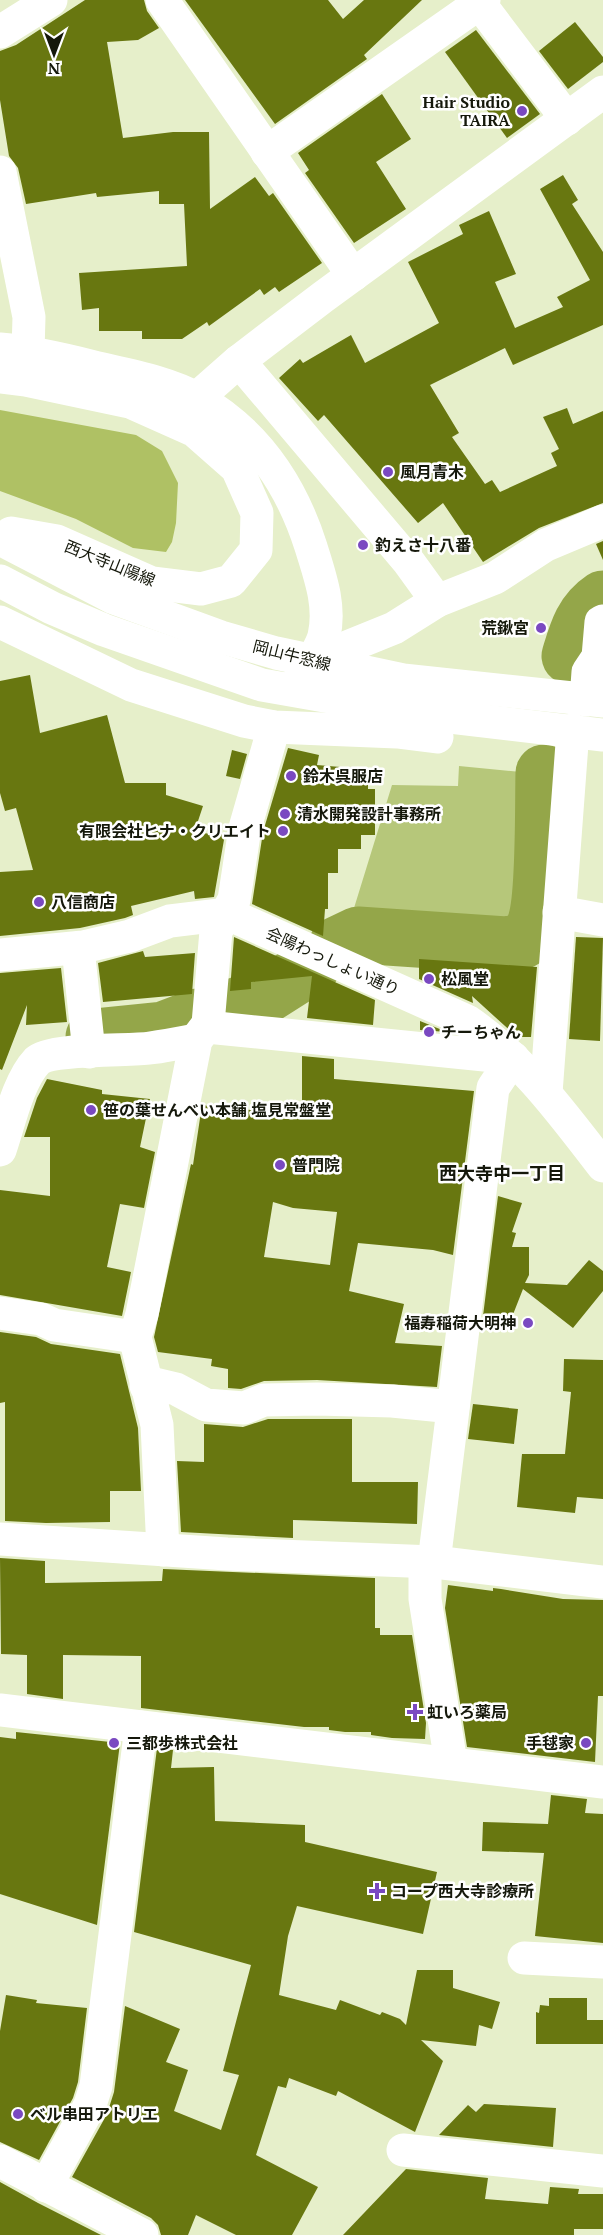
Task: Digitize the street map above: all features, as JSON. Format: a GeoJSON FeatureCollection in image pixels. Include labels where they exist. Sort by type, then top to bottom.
{"type":"FeatureCollection","features":[{"type":"Feature","properties":{"kind":"street"},"geometry":{"type":"LineString","coordinates":[[0,32],[51,0]]}},
{"type":"Feature","properties":{"kind":"street"},"geometry":{"type":"LineString","coordinates":[[162,0],[353,275]]}},
{"type":"Feature","properties":{"kind":"street"},"geometry":{"type":"LineString","coordinates":[[267,152],[481,1],[567,119]]}},
{"type":"Feature","properties":{"kind":"street"},"geometry":{"type":"LineString","coordinates":[[196,398],[238,362],[353,275],[603,92]]}},
{"type":"Feature","properties":{"kind":"street"},"geometry":{"type":"LineString","coordinates":[[0,172],[29,316],[14,350],[138,377],[196,398],[226,418],[261,451],[288,487],[302,515],[326,601],[324,638],[274,727],[245,828],[234,900],[228,914],[216,931],[201,1034],[142,1314],[135,1337],[157,1425],[163,1550]]}},
{"type":"Feature","properties":{"kind":"street"},"geometry":{"type":"LineString","coordinates":[[238,362],[408,561],[437,601]]}},
{"type":"Feature","properties":{"kind":"street","name":"西大寺山陽線"},"geometry":{"type":"LineString","coordinates":[[0,377],[26,380],[130,402],[195,431],[237,468],[257,513],[256,550],[231,581],[201,589],[152,583],[57,541],[0,532]]}},
{"type":"Feature","properties":{"kind":"street"},"geometry":{"type":"LineString","coordinates":[[310,662],[394,628],[437,601],[495,579],[546,545],[603,521]]}},
{"type":"Feature","properties":{"kind":"street","name":"岡山牛窓線"},"geometry":{"type":"LineString","coordinates":[[0,539],[114,598],[221,637],[310,662],[403,680],[594,700]]}},
{"type":"Feature","properties":{"kind":"street","name":"岡山牛窓線"},"geometry":{"type":"LineString","coordinates":[[0,581],[52,608],[125,638],[219,672],[292,692],[588,740]]}},
{"type":"Feature","properties":{"kind":"street"},"geometry":{"type":"LineString","coordinates":[[594,700],[588,672],[598,657],[601,622],[603,621]]}},
{"type":"Feature","properties":{"kind":"street"},"geometry":{"type":"LineString","coordinates":[[0,622],[131,685],[221,715],[274,727],[588,740],[559,912],[546,1093]]}},
{"type":"Feature","properties":{"kind":"street"},"geometry":{"type":"LineString","coordinates":[[559,912],[603,920]]}},
{"type":"Feature","properties":{"kind":"street"},"geometry":{"type":"LineString","coordinates":[[0,955],[78,948],[130,936],[170,921],[228,914]]}},
{"type":"Feature","properties":{"kind":"street","name":"会陽わっしょい通り"},"geometry":{"type":"LineString","coordinates":[[228,914],[467,1021],[492,1038],[546,1093],[603,1166]]}},
{"type":"Feature","properties":{"kind":"street"},"geometry":{"type":"LineString","coordinates":[[78,948],[89,1052]]}},
{"type":"Feature","properties":{"kind":"street"},"geometry":{"type":"LineString","coordinates":[[0,1150],[17,1099],[32,1068],[40,1059],[89,1052],[150,1048],[201,1034],[513,1058],[493,1088],[434,1562],[425,1570],[425,1599],[451,1763]]}},
{"type":"Feature","properties":{"kind":"street"},"geometry":{"type":"LineString","coordinates":[[0,1313],[41,1319],[54,1325],[135,1337]]}},
{"type":"Feature","properties":{"kind":"street"},"geometry":{"type":"LineString","coordinates":[[146,1386],[155,1384],[176,1389],[206,1405],[244,1408],[264,1400],[317,1399],[392,1401],[453,1407]]}},
{"type":"Feature","properties":{"kind":"street"},"geometry":{"type":"LineString","coordinates":[[0,1539],[163,1550],[434,1562],[603,1582]]}},
{"type":"Feature","properties":{"kind":"street"},"geometry":{"type":"LineString","coordinates":[[0,1710],[603,1782]]}},
{"type":"Feature","properties":{"kind":"street"},"geometry":{"type":"LineString","coordinates":[[46,2186],[90,2105],[96,2086],[141,1727]]}},
{"type":"Feature","properties":{"kind":"street"},"geometry":{"type":"LineString","coordinates":[[524,1958],[603,1962]]}},
{"type":"Feature","properties":{"kind":"street"},"geometry":{"type":"LineString","coordinates":[[404,2150],[603,2171]]}},
{"type":"Feature","properties":{"kind":"street"},"geometry":{"type":"LineString","coordinates":[[0,2161],[142,2235]]}},
{"type":"Feature","properties":{"kind":"green space"},"geometry":{"type":"Polygon","coordinates":[[[0,410],[136,435],[162,451],[178,483],[176,523],[172,542],[166,552],[133,548],[76,519],[0,491],[0,410]]]}},
{"type":"Feature","properties":{"kind":"green space"},"geometry":{"type":"Polygon","coordinates":[[[459,766],[532,773],[524,921],[350,921],[392,785],[458,786],[459,766]]]}},
{"type":"Feature","properties":{"kind":"building"},"geometry":{"type":"Polygon","coordinates":[[[85,0],[144,0],[147,11],[159,28],[138,40],[107,42],[123,138],[173,132],[209,132],[210,209],[255,177],[269,196],[273,193],[322,263],[279,292],[275,287],[264,295],[260,289],[209,326],[207,322],[182,339],[142,339],[142,331],[99,331],[99,308],[82,310],[79,273],[187,266],[184,204],[159,204],[159,191],[97,197],[96,193],[26,204],[18,168],[9,156],[0,100],[0,51],[16,45],[85,0]]]}},
{"type":"Feature","properties":{"kind":"building"},"geometry":{"type":"Polygon","coordinates":[[[185,0],[328,0],[343,19],[364,0],[422,0],[364,55],[367,59],[275,124],[185,0]]]}},
{"type":"Feature","properties":{"kind":"building"},"geometry":{"type":"Polygon","coordinates":[[[575,22],[603,57],[603,62],[568,89],[539,51],[575,22]]]}},
{"type":"Feature","properties":{"kind":"building"},"geometry":{"type":"Polygon","coordinates":[[[476,30],[540,114],[507,138],[445,52],[476,30]]]}},
{"type":"Feature","properties":{"kind":"building"},"geometry":{"type":"Polygon","coordinates":[[[382,94],[411,139],[376,162],[406,209],[354,243],[305,173],[309,170],[298,153],[382,94]]]}},
{"type":"Feature","properties":{"kind":"building"},"geometry":{"type":"Polygon","coordinates":[[[563,175],[578,200],[572,204],[603,252],[603,325],[513,365],[505,348],[430,385],[459,433],[452,437],[485,484],[492,480],[500,492],[557,466],[551,453],[559,449],[543,417],[567,408],[573,424],[603,411],[603,503],[539,528],[483,562],[443,503],[418,523],[324,415],[318,421],[279,378],[300,359],[303,363],[351,335],[365,363],[439,323],[408,262],[463,234],[459,225],[489,211],[516,274],[495,282],[515,328],[563,307],[557,297],[590,280],[540,189],[563,175]]]}},
{"type":"Feature","properties":{"kind":"building"},"geometry":{"type":"Polygon","coordinates":[[[603,541],[603,560],[596,544],[603,541]]]}},
{"type":"Feature","properties":{"kind":"building"},"geometry":{"type":"Polygon","coordinates":[[[30,675],[40,733],[107,715],[125,783],[166,783],[166,795],[203,806],[194,833],[225,834],[214,897],[195,899],[194,891],[131,906],[133,915],[125,918],[80,928],[0,936],[0,872],[33,870],[16,808],[5,811],[0,793],[0,681],[30,675]]]}},
{"type":"Feature","properties":{"kind":"building"},"geometry":{"type":"Polygon","coordinates":[[[288,748],[319,755],[317,765],[352,768],[351,776],[368,776],[368,789],[375,789],[375,835],[361,835],[361,849],[338,849],[338,873],[328,873],[328,909],[325,909],[323,936],[252,904],[263,832],[288,748]]]}},
{"type":"Feature","properties":{"kind":"building"},"geometry":{"type":"Polygon","coordinates":[[[232,750],[247,754],[240,779],[226,776],[232,750]]]}},
{"type":"Feature","properties":{"kind":"building"},"geometry":{"type":"Polygon","coordinates":[[[234,937],[375,1000],[373,1025],[307,1018],[312,976],[251,982],[251,989],[230,991],[234,937]]]}},
{"type":"Feature","properties":{"kind":"building"},"geometry":{"type":"Polygon","coordinates":[[[576,937],[603,938],[600,1041],[569,1039],[576,937]]]}},
{"type":"Feature","properties":{"kind":"building"},"geometry":{"type":"Polygon","coordinates":[[[143,951],[145,957],[195,953],[192,994],[103,1002],[98,963],[143,951]]]}},
{"type":"Feature","properties":{"kind":"building"},"geometry":{"type":"Polygon","coordinates":[[[419,959],[537,967],[531,1037],[517,1037],[472,996],[473,1003],[419,979],[419,959]]]}},
{"type":"Feature","properties":{"kind":"building"},"geometry":{"type":"Polygon","coordinates":[[[61,968],[67,1022],[26,1025],[27,1005],[2,1070],[0,1069],[0,973],[61,968]]]}},
{"type":"Feature","properties":{"kind":"building"},"geometry":{"type":"Polygon","coordinates":[[[420,1021],[447,1032],[420,1030],[420,1021]]]}},
{"type":"Feature","properties":{"kind":"building"},"geometry":{"type":"Polygon","coordinates":[[[302,1056],[334,1059],[334,1079],[474,1091],[453,1255],[433,1250],[358,1243],[349,1291],[404,1304],[395,1343],[442,1346],[437,1387],[317,1380],[264,1381],[241,1389],[228,1388],[228,1369],[211,1366],[212,1359],[158,1352],[154,1337],[191,1164],[193,1165],[202,1105],[302,1115],[302,1056]],[[273,1202],[264,1257],[330,1265],[337,1212],[293,1208],[273,1202]]]}},
{"type":"Feature","properties":{"kind":"building"},"geometry":{"type":"Polygon","coordinates":[[[47,1079],[102,1090],[102,1094],[150,1099],[140,1147],[155,1152],[144,1208],[120,1204],[107,1267],[131,1272],[122,1316],[0,1295],[0,1190],[50,1196],[50,1137],[24,1137],[37,1098],[47,1079]]]}},
{"type":"Feature","properties":{"kind":"building"},"geometry":{"type":"Polygon","coordinates":[[[498,1196],[522,1203],[512,1232],[516,1233],[512,1247],[529,1247],[529,1275],[525,1283],[567,1285],[589,1260],[603,1271],[603,1291],[573,1328],[523,1289],[512,1317],[483,1316],[498,1196]]]}},
{"type":"Feature","properties":{"kind":"building"},"geometry":{"type":"Polygon","coordinates":[[[0,1332],[36,1337],[51,1344],[120,1354],[138,1428],[141,1491],[110,1491],[110,1522],[5,1521],[5,1402],[0,1403],[0,1332]]]}},
{"type":"Feature","properties":{"kind":"building"},"geometry":{"type":"Polygon","coordinates":[[[564,1359],[603,1360],[603,1499],[577,1497],[575,1513],[517,1507],[522,1454],[565,1454],[571,1392],[563,1391],[564,1359]]]}},
{"type":"Feature","properties":{"kind":"building"},"geometry":{"type":"Polygon","coordinates":[[[473,1404],[518,1409],[514,1444],[468,1439],[473,1404]]]}},
{"type":"Feature","properties":{"kind":"building"},"geometry":{"type":"Polygon","coordinates":[[[268,1419],[352,1419],[352,1482],[418,1482],[417,1524],[293,1520],[293,1538],[181,1532],[177,1461],[204,1462],[204,1424],[243,1427],[268,1419]]]}},
{"type":"Feature","properties":{"kind":"building"},"geometry":{"type":"Polygon","coordinates":[[[0,1558],[45,1561],[45,1583],[162,1581],[163,1569],[375,1578],[375,1628],[380,1628],[380,1635],[412,1635],[426,1723],[425,1739],[392,1738],[371,1735],[371,1732],[345,1732],[329,1730],[329,1727],[304,1727],[141,1708],[141,1656],[63,1655],[63,1699],[27,1694],[27,1655],[1,1654],[0,1558]]]}},
{"type":"Feature","properties":{"kind":"building"},"geometry":{"type":"Polygon","coordinates":[[[448,1585],[493,1591],[493,1588],[563,1599],[603,1600],[603,1696],[598,1696],[595,1762],[467,1747],[445,1608],[448,1585]]]}},
{"type":"Feature","properties":{"kind":"building"},"geometry":{"type":"Polygon","coordinates":[[[16,1732],[120,1743],[97,1925],[0,1894],[0,1737],[16,1739],[16,1732]]]}},
{"type":"Feature","properties":{"kind":"building"},"geometry":{"type":"Polygon","coordinates":[[[157,1748],[173,1750],[171,1768],[214,1767],[215,1821],[305,1825],[305,1842],[437,1872],[423,1934],[297,1906],[288,1936],[279,1995],[336,2010],[340,2000],[380,2015],[382,2012],[400,2019],[406,2025],[417,1970],[453,1970],[453,1988],[500,2002],[492,2029],[479,2025],[476,2046],[421,2040],[443,2061],[415,2132],[338,2091],[336,2096],[289,2078],[286,2088],[278,2086],[256,2155],[318,2187],[292,2235],[236,2235],[196,2215],[188,2235],[161,2235],[158,2225],[151,2218],[72,2177],[107,2114],[114,2092],[125,2006],[180,2029],[166,2062],[188,2070],[174,2111],[221,2130],[239,2075],[223,2071],[251,1965],[134,1932],[157,1748]]]}},
{"type":"Feature","properties":{"kind":"building"},"geometry":{"type":"Polygon","coordinates":[[[551,1795],[587,1799],[585,1813],[603,1814],[603,1943],[535,1936],[544,1853],[482,1851],[483,1822],[548,1824],[551,1795]]]}},
{"type":"Feature","properties":{"kind":"building"},"geometry":{"type":"Polygon","coordinates":[[[6,1995],[37,2000],[36,2003],[87,2008],[78,2082],[73,2098],[39,2160],[0,2142],[0,2031],[6,1995]]]}},
{"type":"Feature","properties":{"kind":"building"},"geometry":{"type":"Polygon","coordinates":[[[549,1998],[587,1998],[587,2020],[603,2020],[603,2044],[536,2044],[536,2012],[539,2013],[540,2005],[549,2006],[549,1998]]]}},
{"type":"Feature","properties":{"kind":"building"},"geometry":{"type":"Polygon","coordinates":[[[484,2104],[556,2108],[553,2147],[439,2135],[468,2105],[476,2112],[484,2104]]]}},
{"type":"Feature","properties":{"kind":"building"},"geometry":{"type":"Polygon","coordinates":[[[406,2169],[488,2178],[485,2199],[548,2204],[550,2187],[579,2189],[578,2194],[603,2194],[603,2229],[574,2229],[574,2235],[343,2235],[406,2169]]]}},
{"type":"Feature","properties":{"kind":"building"},"geometry":{"type":"Polygon","coordinates":[[[0,2182],[38,2203],[101,2235],[0,2235],[0,2182]]]}},
{"type":"Feature","properties":{"kind":"waterway"},"geometry":{"type":"LineString","coordinates":[[570,656],[585,617],[603,599]]}},
{"type":"Feature","properties":{"kind":"waterway"},"geometry":{"type":"LineString","coordinates":[[337,945],[358,935],[506,945],[525,939],[535,922],[539,904],[543,857],[544,773]]}},
{"type":"Feature","properties":{"kind":"waterway"},"geometry":{"type":"LineString","coordinates":[[221,1011],[263,997],[312,966]]}},
{"type":"Feature","properties":{"kind":"waterway"},"geometry":{"type":"LineString","coordinates":[[94,1037],[163,1030],[197,1017]]}},
{"type":"Feature","properties":{"kind":"place","name":"Hair Studio TAIRA"},"geometry":{"type":"Point","coordinates":[522,111]}},
{"type":"Feature","properties":{"kind":"place","name":"風月青木"},"geometry":{"type":"Point","coordinates":[388,472]}},
{"type":"Feature","properties":{"kind":"place","name":"釣えさ十八番"},"geometry":{"type":"Point","coordinates":[363,545]}},
{"type":"Feature","properties":{"kind":"place","name":"荒鍬宮"},"geometry":{"type":"Point","coordinates":[541,628]}},
{"type":"Feature","properties":{"kind":"place","name":"鈴木呉服店"},"geometry":{"type":"Point","coordinates":[291,776]}},
{"type":"Feature","properties":{"kind":"place","name":"清水開発設計事務所"},"geometry":{"type":"Point","coordinates":[285,814]}},
{"type":"Feature","properties":{"kind":"place","name":"有限会社ヒナ・クリエイト"},"geometry":{"type":"Point","coordinates":[283,831]}},
{"type":"Feature","properties":{"kind":"place","name":"八信商店"},"geometry":{"type":"Point","coordinates":[39,902]}},
{"type":"Feature","properties":{"kind":"place","name":"松風堂"},"geometry":{"type":"Point","coordinates":[429,979]}},
{"type":"Feature","properties":{"kind":"place","name":"チーちゃん"},"geometry":{"type":"Point","coordinates":[429,1032]}},
{"type":"Feature","properties":{"kind":"place","name":"笹の葉せんべい本舗 塩見常盤堂"},"geometry":{"type":"Point","coordinates":[91,1110]}},
{"type":"Feature","properties":{"kind":"place","name":"普門院"},"geometry":{"type":"Point","coordinates":[280,1165]}},
{"type":"Feature","properties":{"kind":"place","name":"福寿稲荷大明神"},"geometry":{"type":"Point","coordinates":[528,1323]}},
{"type":"Feature","properties":{"kind":"place","name":"虹いろ薬局"},"geometry":{"type":"Point","coordinates":[415,1712]}},
{"type":"Feature","properties":{"kind":"place","name":"三都歩株式会社"},"geometry":{"type":"Point","coordinates":[114,1743]}},
{"type":"Feature","properties":{"kind":"place","name":"手毬家"},"geometry":{"type":"Point","coordinates":[586,1743]}},
{"type":"Feature","properties":{"kind":"place","name":"コープ西大寺診療所"},"geometry":{"type":"Point","coordinates":[377,1891]}},
{"type":"Feature","properties":{"kind":"place","name":"ベル串田アトリエ"},"geometry":{"type":"Point","coordinates":[18,2114]}},
{"type":"Feature","properties":{"kind":"district","name":"西大寺中一丁目"},"geometry":{"type":"Point","coordinates":[502,1173]}}]}
